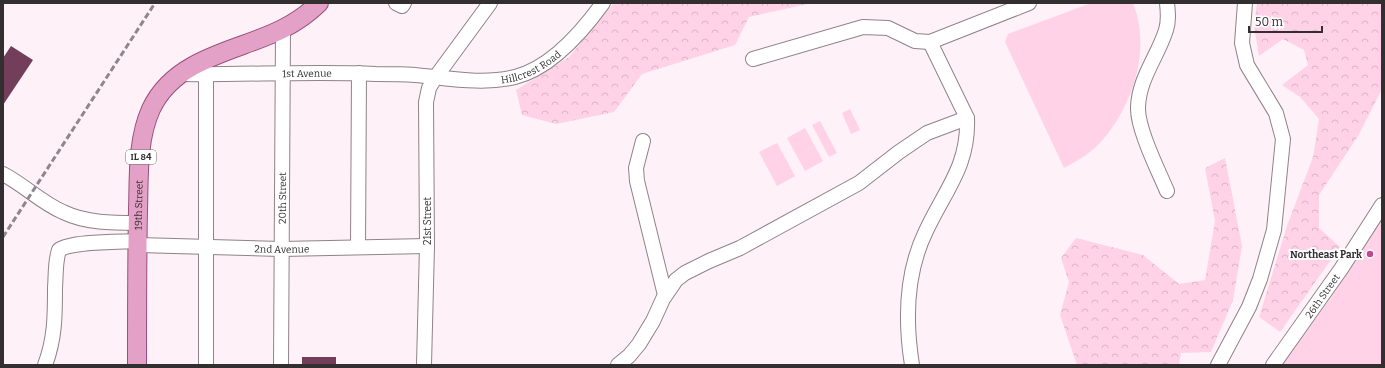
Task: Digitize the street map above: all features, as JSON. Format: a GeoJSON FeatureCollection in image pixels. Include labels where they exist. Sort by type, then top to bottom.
{"type":"FeatureCollection","features":[{"type":"Feature","properties":{"kind":"main road","name":"IL 84"},"geometry":{"type":"LineString","coordinates":[[283,30],[311,12],[319,3]]}},
{"type":"Feature","properties":{"kind":"main road","name":"19th Street"},"geometry":{"type":"LineString","coordinates":[[137,365],[139,172],[145,125],[158,96],[180,74],[210,57],[283,30]]}},
{"type":"Feature","properties":{"kind":"street"},"geometry":{"type":"LineString","coordinates":[[396,3],[402,6],[404,3]]}},
{"type":"Feature","properties":{"kind":"street","name":"21st Street"},"geometry":{"type":"LineString","coordinates":[[424,365],[427,246],[426,102],[435,78],[490,3]]}},
{"type":"Feature","properties":{"kind":"street","name":"Hillcrest Road"},"geometry":{"type":"LineString","coordinates":[[435,78],[477,81],[515,77],[536,69],[569,42],[594,16],[603,3]]}},
{"type":"Feature","properties":{"kind":"street"},"geometry":{"type":"LineString","coordinates":[[753,59],[863,27],[888,28],[915,41],[930,42],[1028,3]]}},
{"type":"Feature","properties":{"kind":"street"},"geometry":{"type":"LineString","coordinates":[[1167,3],[1168,19],[1166,31],[1145,76],[1138,108],[1140,123],[1167,191]]}},
{"type":"Feature","properties":{"kind":"street"},"geometry":{"type":"LineString","coordinates":[[1218,365],[1249,307],[1260,279],[1278,210],[1283,139],[1276,113],[1247,65],[1242,43],[1245,3]]}},
{"type":"Feature","properties":{"kind":"street","name":"20th Street"},"geometry":{"type":"LineString","coordinates":[[281,365],[283,30]]}},
{"type":"Feature","properties":{"kind":"street"},"geometry":{"type":"LineString","coordinates":[[912,365],[908,331],[908,298],[914,266],[925,232],[960,168],[966,146],[967,118],[930,42]]}},
{"type":"Feature","properties":{"kind":"street"},"geometry":{"type":"LineString","coordinates":[[358,247],[359,73]]}},
{"type":"Feature","properties":{"kind":"street","name":"1st Avenue"},"geometry":{"type":"LineString","coordinates":[[180,74],[359,73],[417,75],[435,78]]}},
{"type":"Feature","properties":{"kind":"street"},"geometry":{"type":"LineString","coordinates":[[206,74],[206,365]]}},
{"type":"Feature","properties":{"kind":"street"},"geometry":{"type":"LineString","coordinates":[[618,365],[639,344],[666,295],[676,280],[685,273],[740,248],[859,183],[899,152],[928,133],[967,118]]}},
{"type":"Feature","properties":{"kind":"street"},"geometry":{"type":"LineString","coordinates":[[643,141],[636,168],[637,181],[666,295]]}},
{"type":"Feature","properties":{"kind":"street"},"geometry":{"type":"LineString","coordinates":[[4,175],[61,212],[72,216],[104,222],[138,222]]}},
{"type":"Feature","properties":{"kind":"street","name":"26th Street"},"geometry":{"type":"LineString","coordinates":[[1273,365],[1341,269],[1382,205]]}},
{"type":"Feature","properties":{"kind":"street","name":"2nd Avenue"},"geometry":{"type":"LineString","coordinates":[[45,365],[52,346],[56,268],[59,250],[69,246],[82,244],[138,243],[205,247],[282,249],[427,246]]}},
{"type":"Feature","properties":{"kind":"green space"},"geometry":{"type":"Polygon","coordinates":[[[614,3],[812,3],[749,17],[735,45],[642,74],[614,112],[556,124],[522,115],[516,90],[569,57],[614,3]]]}},
{"type":"Feature","properties":{"kind":"green space"},"geometry":{"type":"Polygon","coordinates":[[[1091,3],[1133,3],[1138,21],[1140,40],[1136,78],[1121,114],[1111,130],[1091,151],[1064,168],[1005,42],[1008,34],[1091,3]]]}},
{"type":"Feature","properties":{"kind":"green space"},"geometry":{"type":"Polygon","coordinates":[[[1257,3],[1382,3],[1382,89],[1358,136],[1319,195],[1319,228],[1340,247],[1280,332],[1259,317],[1287,226],[1313,157],[1319,119],[1300,97],[1282,85],[1308,65],[1304,50],[1283,39],[1259,56],[1254,26],[1257,3]]]}},
{"type":"Feature","properties":{"kind":"green space"},"geometry":{"type":"Polygon","coordinates":[[[850,109],[860,130],[851,134],[842,113],[850,109]]]}},
{"type":"Feature","properties":{"kind":"green space"},"geometry":{"type":"Polygon","coordinates":[[[820,121],[837,153],[829,157],[812,125],[820,121]]]}},
{"type":"Feature","properties":{"kind":"green space"},"geometry":{"type":"Polygon","coordinates":[[[805,128],[823,161],[805,171],[787,138],[805,128]]]}},
{"type":"Feature","properties":{"kind":"green space"},"geometry":{"type":"Polygon","coordinates":[[[777,143],[795,176],[777,186],[759,152],[777,143]]]}},
{"type":"Feature","properties":{"kind":"green space"},"geometry":{"type":"Polygon","coordinates":[[[1225,158],[1242,246],[1233,300],[1211,352],[1181,353],[1179,365],[1077,365],[1060,315],[1069,282],[1061,258],[1076,238],[1143,255],[1179,284],[1205,280],[1215,221],[1205,168],[1225,158]]]}},
{"type":"Feature","properties":{"kind":"green space","name":"Northeast Park"},"geometry":{"type":"Polygon","coordinates":[[[1382,213],[1382,365],[1282,365],[1333,295],[1382,213]]]}},
{"type":"Feature","properties":{"kind":"building"},"geometry":{"type":"Polygon","coordinates":[[[11,46],[33,60],[3,105],[3,58],[11,46]]]}},
{"type":"Feature","properties":{"kind":"building"},"geometry":{"type":"Polygon","coordinates":[[[302,357],[336,357],[336,365],[302,365],[302,357]]]}},
{"type":"Feature","properties":{"kind":"railway"},"geometry":{"type":"LineString","coordinates":[[3,237],[155,3]]}},
{"type":"Feature","properties":{"kind":"place","name":"Northeast Park"},"geometry":{"type":"Point","coordinates":[1370,254]}}]}
